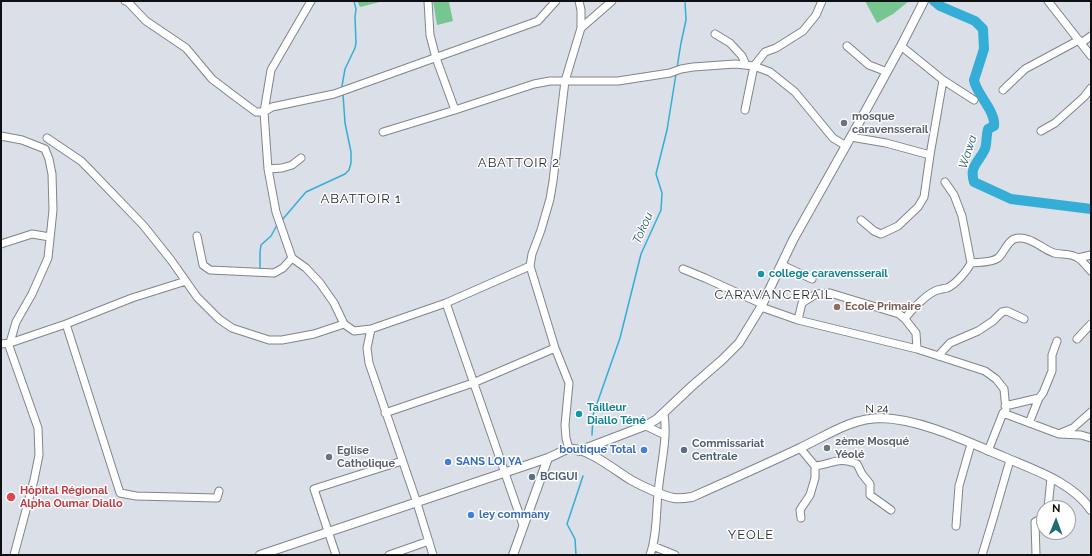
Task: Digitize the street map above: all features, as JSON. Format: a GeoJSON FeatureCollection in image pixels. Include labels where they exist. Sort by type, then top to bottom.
{"type":"FeatureCollection","features":[{"type":"Feature","properties":{"kind":"main road"},"geometry":{"type":"LineString","coordinates":[[579,451],[646,426],[660,416],[739,343],[761,306],[793,240],[887,72],[923,3]]}},
{"type":"Feature","properties":{"kind":"main road","name":"N 24"},"geometry":{"type":"LineString","coordinates":[[569,449],[595,456],[632,480],[658,492],[673,498],[683,498],[692,497],[845,426],[862,420],[881,418],[921,425],[1010,460],[1051,478],[1071,489],[1089,505]]}},
{"type":"Feature","properties":{"kind":"main road"},"geometry":{"type":"LineString","coordinates":[[260,555],[548,458],[569,449]]}},
{"type":"Feature","properties":{"kind":"main road"},"geometry":{"type":"LineString","coordinates":[[512,555],[548,458]]}},
{"type":"Feature","properties":{"kind":"street"},"geometry":{"type":"LineString","coordinates":[[125,1],[128,2],[146,21],[186,48],[212,79],[232,96],[256,112],[264,112],[272,107],[334,94],[538,21],[556,1]]}},
{"type":"Feature","properties":{"kind":"street"},"geometry":{"type":"LineString","coordinates":[[311,1],[271,70],[264,112],[268,168],[276,212],[292,258],[306,268],[320,283],[334,303],[344,324],[354,331],[371,329],[446,303],[530,266]]}},
{"type":"Feature","properties":{"kind":"street"},"geometry":{"type":"LineString","coordinates":[[428,1],[430,35],[436,58],[455,110]]}},
{"type":"Feature","properties":{"kind":"street"},"geometry":{"type":"LineString","coordinates":[[569,449],[565,425],[569,382],[555,348],[530,266],[532,254],[550,200],[565,81],[581,28],[581,10],[579,1]]}},
{"type":"Feature","properties":{"kind":"street"},"geometry":{"type":"LineString","coordinates":[[581,28],[612,1]]}},
{"type":"Feature","properties":{"kind":"street"},"geometry":{"type":"LineString","coordinates":[[745,110],[754,66],[765,52],[776,48],[803,31],[816,15],[822,1]]}},
{"type":"Feature","properties":{"kind":"street"},"geometry":{"type":"LineString","coordinates":[[1048,1],[1091,56]]}},
{"type":"Feature","properties":{"kind":"street"},"geometry":{"type":"LineString","coordinates":[[715,34],[730,43],[742,56],[746,65]]}},
{"type":"Feature","properties":{"kind":"street"},"geometry":{"type":"LineString","coordinates":[[1003,90],[1025,69],[1091,36]]}},
{"type":"Feature","properties":{"kind":"street"},"geometry":{"type":"LineString","coordinates":[[847,46],[868,65],[887,72]]}},
{"type":"Feature","properties":{"kind":"street"},"geometry":{"type":"LineString","coordinates":[[901,46],[943,80],[974,100]]}},
{"type":"Feature","properties":{"kind":"street"},"geometry":{"type":"LineString","coordinates":[[383,132],[534,84],[550,81],[618,81],[670,73],[693,67],[735,64],[754,66],[770,72],[795,92],[833,138],[846,146]]}},
{"type":"Feature","properties":{"kind":"street"},"geometry":{"type":"LineString","coordinates":[[861,220],[874,231],[881,234],[898,226],[918,207],[924,197],[943,80]]}},
{"type":"Feature","properties":{"kind":"street"},"geometry":{"type":"LineString","coordinates":[[1040,131],[1055,123],[1091,88]]}},
{"type":"Feature","properties":{"kind":"street"},"geometry":{"type":"LineString","coordinates":[[1,136],[22,140],[45,149],[52,174],[53,210],[48,258],[32,294],[16,322],[9,346],[38,428],[39,455],[34,480],[14,555]]}},
{"type":"Feature","properties":{"kind":"street"},"geometry":{"type":"LineString","coordinates":[[851,137],[886,143],[930,155]]}},
{"type":"Feature","properties":{"kind":"street"},"geometry":{"type":"LineString","coordinates":[[47,138],[81,161],[88,168],[143,225],[172,260],[197,297],[219,319],[232,328],[269,340],[282,340],[314,334],[344,324]]}},
{"type":"Feature","properties":{"kind":"street"},"geometry":{"type":"LineString","coordinates":[[268,168],[282,168],[292,165],[301,158]]}},
{"type":"Feature","properties":{"kind":"street"},"geometry":{"type":"LineString","coordinates":[[905,319],[908,314],[934,291],[953,285],[971,263],[962,216],[954,195],[945,182]]}},
{"type":"Feature","properties":{"kind":"street"},"geometry":{"type":"LineString","coordinates":[[1,244],[32,234],[50,237]]}},
{"type":"Feature","properties":{"kind":"street"},"geometry":{"type":"LineString","coordinates":[[197,236],[203,264],[210,270],[274,273],[283,268],[292,258]]}},
{"type":"Feature","properties":{"kind":"street"},"geometry":{"type":"LineString","coordinates":[[971,263],[987,262],[998,258],[1011,241],[1015,239],[1023,239],[1034,242],[1052,252],[1068,254],[1078,258],[1091,271]]}},
{"type":"Feature","properties":{"kind":"street"},"geometry":{"type":"LineString","coordinates":[[1078,258],[1091,255]]}},
{"type":"Feature","properties":{"kind":"street"},"geometry":{"type":"LineString","coordinates":[[782,265],[812,279]]}},
{"type":"Feature","properties":{"kind":"street"},"geometry":{"type":"LineString","coordinates":[[682,269],[705,278],[761,306],[798,320],[917,349],[985,371],[996,379],[1004,389],[1004,410],[988,451]]}},
{"type":"Feature","properties":{"kind":"street"},"geometry":{"type":"LineString","coordinates":[[1,344],[10,343],[66,324],[132,298],[186,281]]}},
{"type":"Feature","properties":{"kind":"street"},"geometry":{"type":"LineString","coordinates":[[798,320],[802,303],[816,294],[830,293],[899,314],[916,333],[917,349]]}},
{"type":"Feature","properties":{"kind":"street"},"geometry":{"type":"LineString","coordinates":[[446,303],[524,525]]}},
{"type":"Feature","properties":{"kind":"street"},"geometry":{"type":"LineString","coordinates":[[938,356],[950,343],[978,331],[993,321],[1002,312],[1007,311],[1024,319]]}},
{"type":"Feature","properties":{"kind":"street"},"geometry":{"type":"LineString","coordinates":[[66,324],[120,493],[136,496],[217,498],[219,491]]}},
{"type":"Feature","properties":{"kind":"street"},"geometry":{"type":"LineString","coordinates":[[1077,339],[1091,324]]}},
{"type":"Feature","properties":{"kind":"street"},"geometry":{"type":"LineString","coordinates":[[371,329],[367,348],[369,363],[433,555]]}},
{"type":"Feature","properties":{"kind":"street"},"geometry":{"type":"LineString","coordinates":[[1029,423],[1052,371],[1052,355],[1057,341]]}},
{"type":"Feature","properties":{"kind":"street"},"geometry":{"type":"LineString","coordinates":[[385,413],[473,383],[555,348]]}},
{"type":"Feature","properties":{"kind":"street"},"geometry":{"type":"LineString","coordinates":[[1004,410],[1039,398]]}},
{"type":"Feature","properties":{"kind":"street"},"geometry":{"type":"LineString","coordinates":[[1004,410],[1029,423],[1059,434],[1081,435],[1091,438]]}},
{"type":"Feature","properties":{"kind":"street"},"geometry":{"type":"LineString","coordinates":[[1059,434],[1072,428],[1091,412]]}},
{"type":"Feature","properties":{"kind":"street"},"geometry":{"type":"LineString","coordinates":[[650,555],[653,546],[665,435],[660,416]]}},
{"type":"Feature","properties":{"kind":"street"},"geometry":{"type":"LineString","coordinates":[[646,426],[665,435]]}},
{"type":"Feature","properties":{"kind":"street"},"geometry":{"type":"LineString","coordinates":[[956,526],[960,486],[971,444]]}},
{"type":"Feature","properties":{"kind":"street"},"geometry":{"type":"LineString","coordinates":[[800,448],[815,466],[815,478],[810,495],[800,510],[801,518]]}},
{"type":"Feature","properties":{"kind":"street"},"geometry":{"type":"LineString","coordinates":[[815,466],[825,465],[836,460],[843,460],[857,464],[862,474],[870,484],[870,494],[891,510]]}},
{"type":"Feature","properties":{"kind":"street"},"geometry":{"type":"LineString","coordinates":[[982,555],[1010,460]]}},
{"type":"Feature","properties":{"kind":"street"},"geometry":{"type":"LineString","coordinates":[[336,555],[314,489],[402,461]]}},
{"type":"Feature","properties":{"kind":"street"},"geometry":{"type":"LineString","coordinates":[[1049,500],[1051,478]]}},
{"type":"Feature","properties":{"kind":"street"},"geometry":{"type":"LineString","coordinates":[[1036,521],[1034,522],[1036,555]]}},
{"type":"Feature","properties":{"kind":"street"},"geometry":{"type":"LineString","coordinates":[[389,555],[429,541]]}},
{"type":"Feature","properties":{"kind":"street"},"geometry":{"type":"LineString","coordinates":[[653,546],[675,555]]}},
{"type":"Feature","properties":{"kind":"green space"},"geometry":{"type":"Polygon","coordinates":[[[357,1],[380,1],[380,2],[360,7],[357,1]]]}},
{"type":"Feature","properties":{"kind":"green space"},"geometry":{"type":"Polygon","coordinates":[[[433,1],[451,1],[449,2],[453,21],[437,25],[433,1]]]}},
{"type":"Feature","properties":{"kind":"green space"},"geometry":{"type":"Polygon","coordinates":[[[865,1],[909,1],[893,14],[877,23],[865,1]]]}},
{"type":"Feature","properties":{"kind":"waterway"},"geometry":{"type":"LineString","coordinates":[[342,86],[345,69],[356,43],[356,9],[354,1]]}},
{"type":"Feature","properties":{"kind":"waterway","name":"Tokou"},"geometry":{"type":"LineString","coordinates":[[677,68],[686,20],[685,1]]}},
{"type":"Feature","properties":{"kind":"waterway","name":"Wawa"},"geometry":{"type":"LineString","coordinates":[[934,1],[940,6],[975,21],[983,29],[984,49],[974,80],[978,91],[992,114],[994,126],[988,129],[985,149],[975,164],[973,172],[974,182],[1011,199],[1091,209]]}},
{"type":"Feature","properties":{"kind":"waterway","name":"Tokou"},"geometry":{"type":"LineString","coordinates":[[592,435],[593,415],[620,338],[641,254],[661,210],[662,193],[656,174],[667,130],[676,74]]}},
{"type":"Feature","properties":{"kind":"waterway"},"geometry":{"type":"LineString","coordinates":[[282,220],[306,192],[345,174],[349,170],[351,163],[351,152],[345,123],[343,94]]}},
{"type":"Feature","properties":{"kind":"waterway"},"geometry":{"type":"LineString","coordinates":[[260,270],[261,245],[271,236],[277,225]]}},
{"type":"Feature","properties":{"kind":"waterway"},"geometry":{"type":"LineString","coordinates":[[576,555],[575,539],[567,524],[583,476]]}},
{"type":"Feature","properties":{"kind":"place","name":"mosque caravensserail"},"geometry":{"type":"Point","coordinates":[844,123]}},
{"type":"Feature","properties":{"kind":"place","name":"college caravensserail"},"geometry":{"type":"Point","coordinates":[761,274]}},
{"type":"Feature","properties":{"kind":"place","name":"Ecole Primaire"},"geometry":{"type":"Point","coordinates":[837,307]}},
{"type":"Feature","properties":{"kind":"place","name":"Tailleur Diallo Téné"},"geometry":{"type":"Point","coordinates":[579,414]}},
{"type":"Feature","properties":{"kind":"place","name":"2ème Mosqué Yéolé"},"geometry":{"type":"Point","coordinates":[827,448]}},
{"type":"Feature","properties":{"kind":"place","name":"boutique Total"},"geometry":{"type":"Point","coordinates":[644,450]}},
{"type":"Feature","properties":{"kind":"place","name":"Commissariat Centrale"},"geometry":{"type":"Point","coordinates":[684,450]}},
{"type":"Feature","properties":{"kind":"place","name":"Eglise Catholique"},"geometry":{"type":"Point","coordinates":[329,457]}},
{"type":"Feature","properties":{"kind":"place","name":"SANS LOI YA"},"geometry":{"type":"Point","coordinates":[448,462]}},
{"type":"Feature","properties":{"kind":"place","name":"BCIGUI"},"geometry":{"type":"Point","coordinates":[532,477]}},
{"type":"Feature","properties":{"kind":"place","name":"Hôpital Régional Alpha Oumar Diallo"},"geometry":{"type":"Point","coordinates":[11,497]}},
{"type":"Feature","properties":{"kind":"place","name":"ley commany"},"geometry":{"type":"Point","coordinates":[471,515]}},
{"type":"Feature","properties":{"kind":"district","name":"ABATTOIR 2"},"geometry":{"type":"Point","coordinates":[519,163]}},
{"type":"Feature","properties":{"kind":"district","name":"ABATTOIR 1"},"geometry":{"type":"Point","coordinates":[361,199]}},
{"type":"Feature","properties":{"kind":"district","name":"CARAVANCERAIL"},"geometry":{"type":"Point","coordinates":[774,295]}},
{"type":"Feature","properties":{"kind":"district","name":"YEOLE"},"geometry":{"type":"Point","coordinates":[751,535]}}]}
